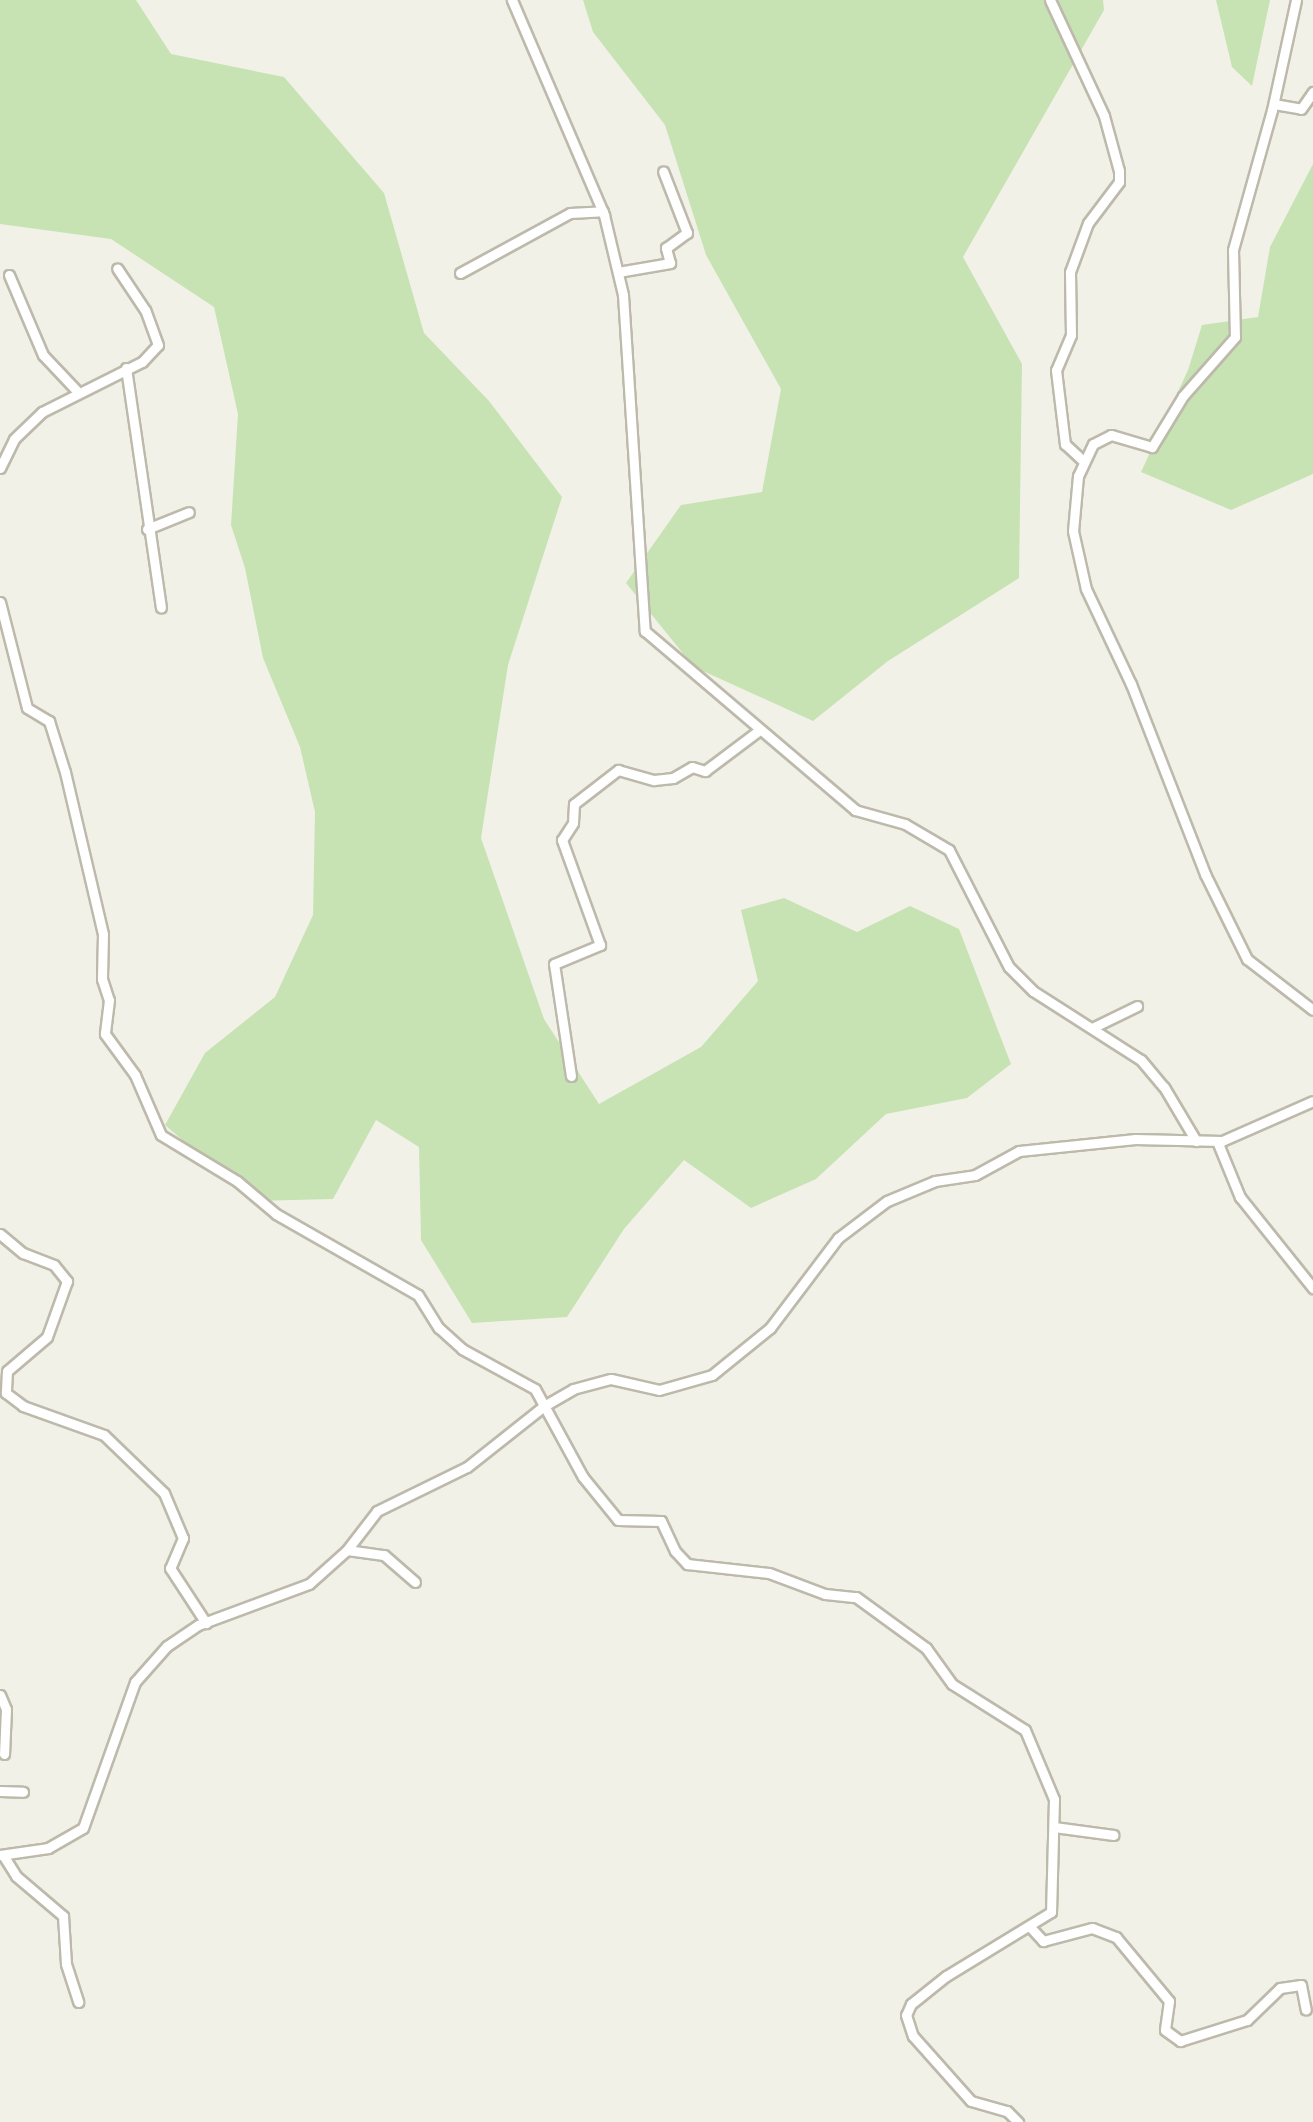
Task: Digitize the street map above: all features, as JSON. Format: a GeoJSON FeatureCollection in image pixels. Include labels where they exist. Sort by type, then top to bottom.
{"type":"FeatureCollection","features":[{"type":"Feature","properties":{"kind":"street"},"geometry":{"type":"LineString","coordinates":[[512,0],[603,211],[618,272],[627,327],[642,624],[758,731],[855,810],[905,824],[949,850],[1009,967],[1033,991],[1094,1027],[1141,1060],[1164,1087],[1196,1141]]}},
{"type":"Feature","properties":{"kind":"street"},"geometry":{"type":"LineString","coordinates":[[1050,0],[1104,116],[1119,171],[1119,182],[1088,223],[1070,272],[1071,335],[1056,370],[1065,444],[1083,461]]}},
{"type":"Feature","properties":{"kind":"street"},"geometry":{"type":"LineString","coordinates":[[1296,0],[1274,104],[1233,250],[1235,337],[1183,396],[1152,447],[1107,435],[1097,440],[1083,461],[1073,531],[1081,577],[1145,715],[1205,874],[1247,959],[1313,1010]]}},
{"type":"Feature","properties":{"kind":"street"},"geometry":{"type":"LineString","coordinates":[[1274,104],[1301,109],[1313,92]]}},
{"type":"Feature","properties":{"kind":"street"},"geometry":{"type":"LineString","coordinates":[[618,272],[670,263],[666,248],[687,233],[663,171]]}},
{"type":"Feature","properties":{"kind":"street"},"geometry":{"type":"LineString","coordinates":[[460,273],[570,213],[603,211]]}},
{"type":"Feature","properties":{"kind":"street"},"geometry":{"type":"LineString","coordinates":[[0,468],[19,432],[77,391],[142,362],[159,341],[117,268]]}},
{"type":"Feature","properties":{"kind":"street"},"geometry":{"type":"LineString","coordinates":[[9,275],[43,355],[77,391]]}},
{"type":"Feature","properties":{"kind":"street"},"geometry":{"type":"LineString","coordinates":[[126,368],[147,529],[161,607]]}},
{"type":"Feature","properties":{"kind":"street"},"geometry":{"type":"LineString","coordinates":[[147,529],[189,512]]}},
{"type":"Feature","properties":{"kind":"street"},"geometry":{"type":"LineString","coordinates":[[0,602],[27,708],[49,721],[65,772],[103,934],[101,973],[109,1000],[105,1034],[135,1075],[154,1126],[171,1144],[237,1181],[276,1214],[418,1295],[456,1344],[525,1382],[544,1406],[583,1477],[618,1520],[661,1521],[687,1564],[769,1573],[825,1594],[856,1597],[926,1648],[952,1684],[1017,1721],[1052,1793],[1051,1912],[1031,1928],[946,1976],[911,2004],[906,2015],[913,2036],[971,2101],[1007,2111],[1018,2122]]}},
{"type":"Feature","properties":{"kind":"street"},"geometry":{"type":"LineString","coordinates":[[571,1076],[554,964],[600,945],[562,840],[573,823],[574,804],[618,770],[654,780],[673,778],[692,767],[705,771],[758,731]]}},
{"type":"Feature","properties":{"kind":"street"},"geometry":{"type":"LineString","coordinates":[[1094,1027],[1137,1006]]}},
{"type":"Feature","properties":{"kind":"street"},"geometry":{"type":"LineString","coordinates":[[78,2002],[71,1992],[66,1964],[63,1916],[16,1876],[1,1855],[48,1848],[83,1828],[135,1682],[167,1646],[206,1623],[309,1584],[347,1550],[377,1511],[467,1467],[544,1406],[573,1389],[611,1379],[659,1390],[712,1375],[770,1328],[838,1238],[915,1187],[975,1175],[1028,1149],[1135,1139],[1217,1141],[1313,1101]]}},
{"type":"Feature","properties":{"kind":"street"},"geometry":{"type":"LineString","coordinates":[[1217,1141],[1240,1197],[1313,1288]]}},
{"type":"Feature","properties":{"kind":"street"},"geometry":{"type":"LineString","coordinates":[[0,1234],[23,1253],[54,1265],[67,1278],[48,1335],[7,1371],[6,1393],[23,1406],[104,1435],[164,1493],[183,1538],[169,1566],[206,1623]]}},
{"type":"Feature","properties":{"kind":"street"},"geometry":{"type":"LineString","coordinates":[[347,1550],[384,1555],[415,1582]]}},
{"type":"Feature","properties":{"kind":"street"},"geometry":{"type":"LineString","coordinates":[[0,1695],[6,1709],[4,1754]]}},
{"type":"Feature","properties":{"kind":"street"},"geometry":{"type":"LineString","coordinates":[[0,1791],[23,1792]]}},
{"type":"Feature","properties":{"kind":"street"},"geometry":{"type":"LineString","coordinates":[[1054,1827],[1113,1835]]}},
{"type":"Feature","properties":{"kind":"street"},"geometry":{"type":"LineString","coordinates":[[1031,1928],[1043,1941],[1085,1929],[1116,1937],[1169,2001],[1165,2030],[1180,2041],[1247,2020],[1280,1988],[1301,1985],[1306,2010]]}},
{"type":"Feature","properties":{"kind":"green space"},"geometry":{"type":"Polygon","coordinates":[[[0,0],[136,0],[171,54],[284,77],[384,193],[424,333],[489,401],[562,497],[508,665],[481,838],[544,1019],[599,1104],[701,1047],[758,981],[741,910],[784,898],[857,932],[910,906],[959,929],[1011,1064],[967,1098],[886,1114],[816,1179],[751,1208],[684,1160],[624,1229],[567,1317],[472,1323],[421,1240],[419,1147],[376,1120],[333,1199],[253,1201],[165,1125],[205,1053],[275,997],[313,915],[315,812],[300,747],[263,658],[245,568],[231,525],[238,414],[214,307],[111,239],[0,224],[0,0]]]}},
{"type":"Feature","properties":{"kind":"green space"},"geometry":{"type":"Polygon","coordinates":[[[583,0],[1103,0],[1104,10],[963,257],[1022,364],[1019,578],[888,661],[813,721],[694,667],[626,583],[681,505],[762,492],[781,389],[706,255],[665,125],[593,32],[583,0]]]}},
{"type":"Feature","properties":{"kind":"green space"},"geometry":{"type":"Polygon","coordinates":[[[1216,0],[1270,0],[1252,86],[1232,67],[1216,0]]]}},
{"type":"Feature","properties":{"kind":"green space"},"geometry":{"type":"Polygon","coordinates":[[[1313,164],[1313,474],[1231,510],[1141,472],[1188,370],[1202,325],[1258,317],[1270,247],[1313,164]]]}}]}
